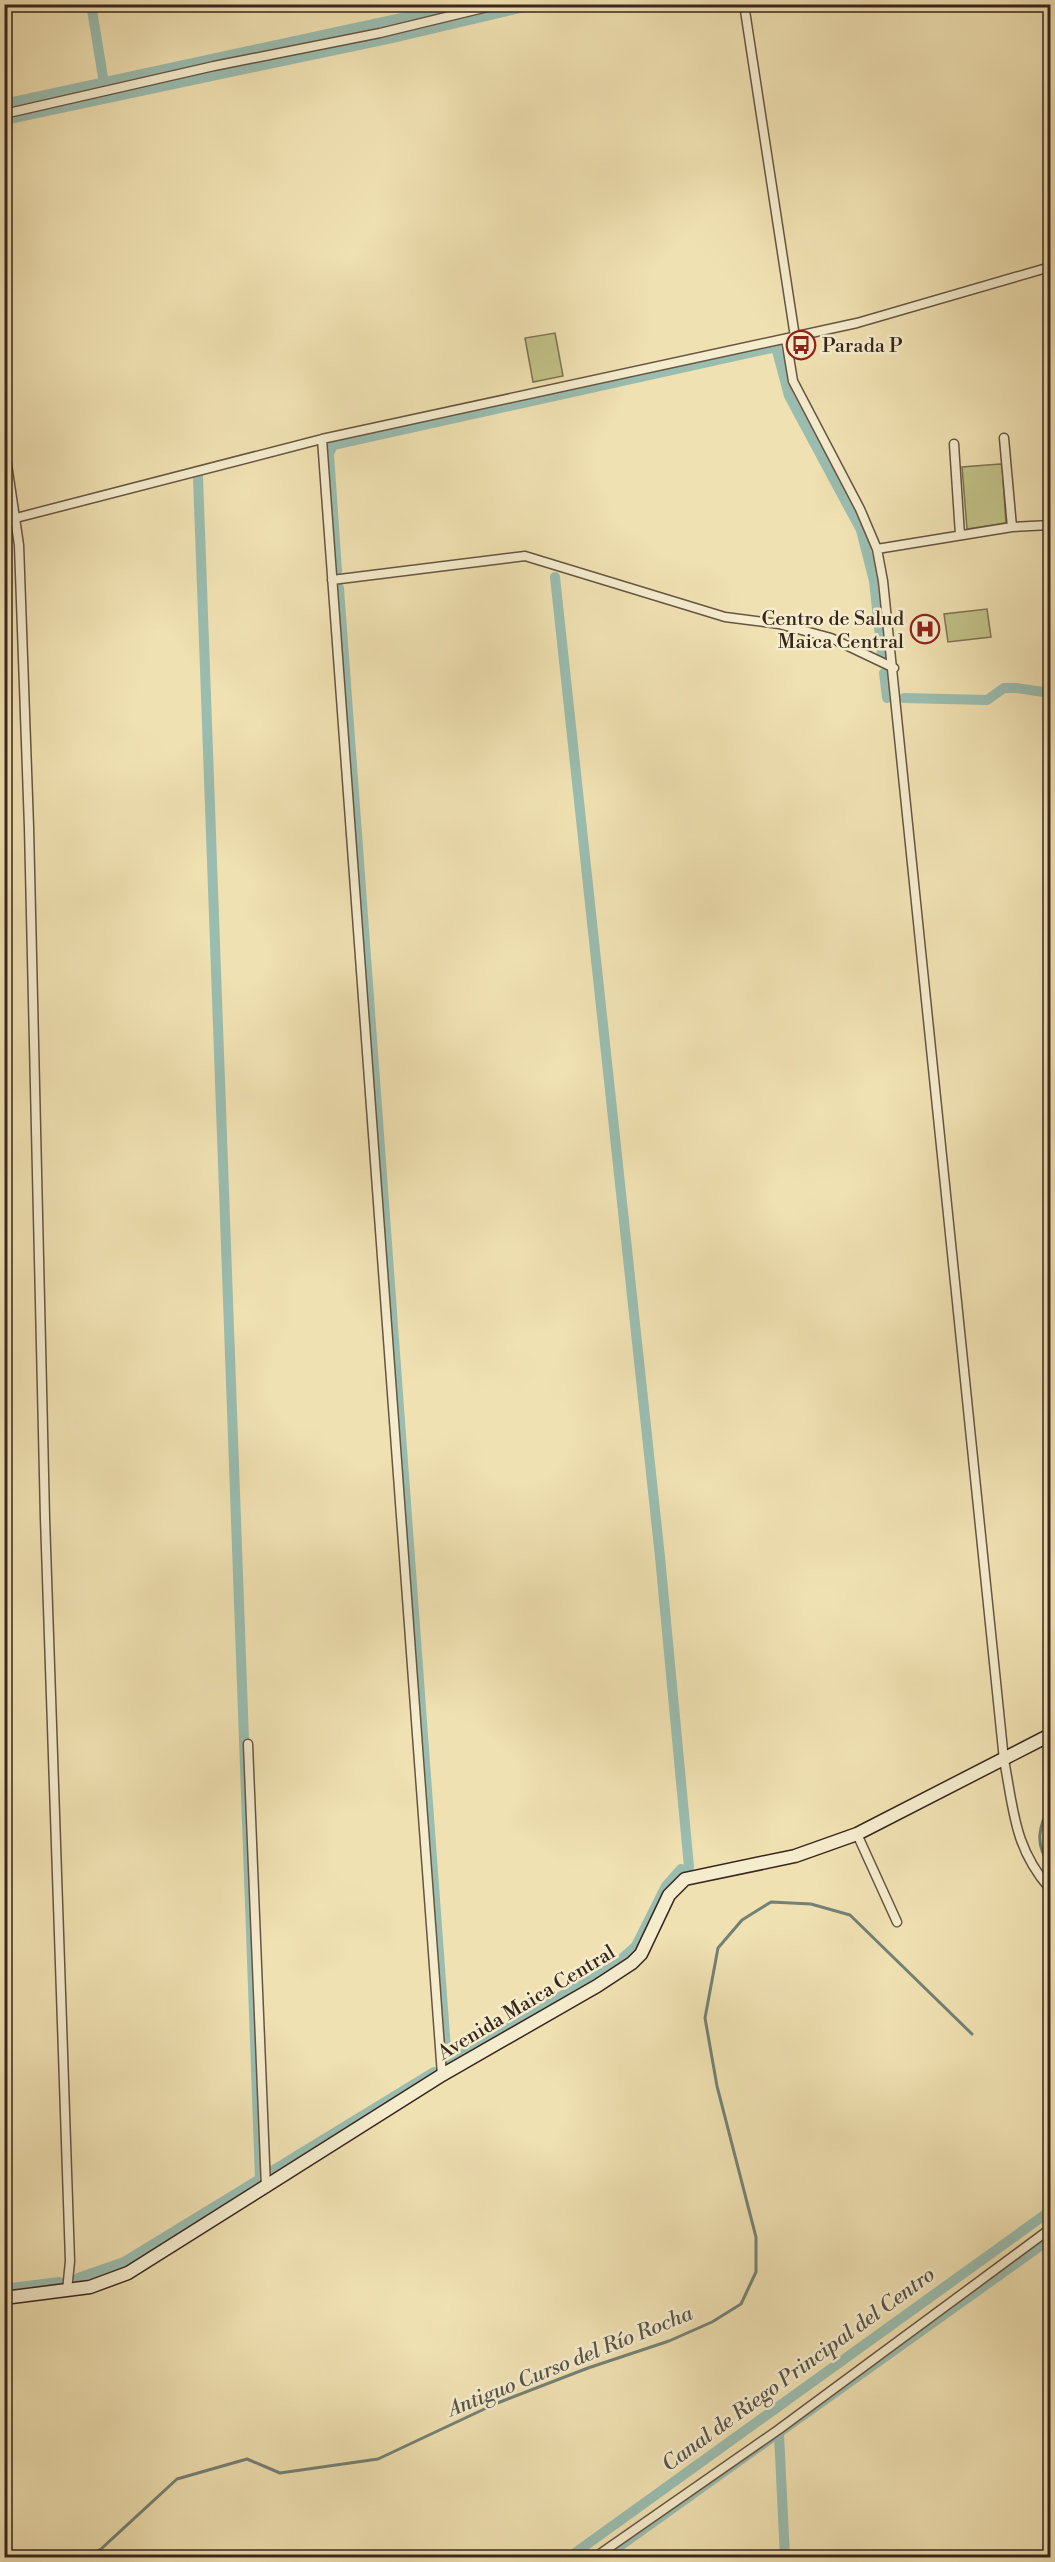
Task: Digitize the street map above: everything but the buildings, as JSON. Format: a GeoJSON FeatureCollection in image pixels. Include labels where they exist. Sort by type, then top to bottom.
{"type":"FeatureCollection","features":[{"type":"Feature","properties":{"kind":"street"},"geometry":{"type":"LineString","coordinates":[[4,114],[213,66],[380,33],[500,4]]}},
{"type":"Feature","properties":{"kind":"street"},"geometry":{"type":"LineString","coordinates":[[744,4],[791,338],[792,381],[860,509],[878,549],[894,668],[1004,1760],[1017,1835],[1029,1861],[1050,1889]]}},
{"type":"Feature","properties":{"kind":"street"},"geometry":{"type":"LineString","coordinates":[[16,518],[322,439],[857,323],[1050,267]]}},
{"type":"Feature","properties":{"kind":"street"},"geometry":{"type":"LineString","coordinates":[[1004,438],[1012,527]]}},
{"type":"Feature","properties":{"kind":"street"},"geometry":{"type":"LineString","coordinates":[[322,439],[442,2075]]}},
{"type":"Feature","properties":{"kind":"street"},"geometry":{"type":"LineString","coordinates":[[4,444],[16,518],[29,827],[44,1483],[70,2261],[67,2291]]}},
{"type":"Feature","properties":{"kind":"street"},"geometry":{"type":"LineString","coordinates":[[954,444],[960,535]]}},
{"type":"Feature","properties":{"kind":"street"},"geometry":{"type":"LineString","coordinates":[[878,549],[1012,527],[1050,525]]}},
{"type":"Feature","properties":{"kind":"street"},"geometry":{"type":"LineString","coordinates":[[332,580],[525,556],[725,617],[779,624],[831,638],[894,668]]}},
{"type":"Feature","properties":{"kind":"street","name":"Avenida Maica Central"},"geometry":{"type":"LineString","coordinates":[[4,2298],[90,2287],[128,2273],[442,2075],[597,1986],[642,1954],[669,1895],[685,1879],[795,1856],[856,1834],[1050,1735]]}},
{"type":"Feature","properties":{"kind":"street"},"geometry":{"type":"LineString","coordinates":[[248,1744],[266,2188]]}},
{"type":"Feature","properties":{"kind":"street"},"geometry":{"type":"LineString","coordinates":[[856,1834],[897,1922]]}},
{"type":"Feature","properties":{"kind":"street"},"geometry":{"type":"LineString","coordinates":[[594,2558],[778,2430],[1050,2229]]}},
{"type":"Feature","properties":{"kind":"green space"},"geometry":{"type":"Polygon","coordinates":[[[555,333],[563,376],[533,382],[525,338],[555,333]]]}},
{"type":"Feature","properties":{"kind":"green space"},"geometry":{"type":"Polygon","coordinates":[[[1002,465],[1006,523],[967,529],[962,467],[1002,465]]]}},
{"type":"Feature","properties":{"kind":"green space"},"geometry":{"type":"Polygon","coordinates":[[[987,609],[991,637],[948,642],[944,614],[987,609]]]}},
{"type":"Feature","properties":{"kind":"waterway"},"geometry":{"type":"LineString","coordinates":[[91,4],[104,83]]}},
{"type":"Feature","properties":{"kind":"waterway"},"geometry":{"type":"LineString","coordinates":[[4,104],[466,4]]}},
{"type":"Feature","properties":{"kind":"waterway"},"geometry":{"type":"LineString","coordinates":[[4,120],[392,38],[537,4]]}},
{"type":"Feature","properties":{"kind":"waterway"},"geometry":{"type":"LineString","coordinates":[[337,571],[329,454],[333,445],[776,347],[789,396],[861,530],[874,581],[882,655]]}},
{"type":"Feature","properties":{"kind":"waterway"},"geometry":{"type":"LineString","coordinates":[[198,477],[260,2179]]}},
{"type":"Feature","properties":{"kind":"waterway"},"geometry":{"type":"LineString","coordinates":[[555,577],[660,1557],[689,1867]]}},
{"type":"Feature","properties":{"kind":"waterway"},"geometry":{"type":"LineString","coordinates":[[339,588],[447,2063],[616,1964],[636,1946],[666,1886],[681,1869]]}},
{"type":"Feature","properties":{"kind":"waterway"},"geometry":{"type":"LineString","coordinates":[[884,673],[887,698]]}},
{"type":"Feature","properties":{"kind":"waterway"},"geometry":{"type":"LineString","coordinates":[[904,698],[987,700],[1004,688],[1050,693]]}},
{"type":"Feature","properties":{"kind":"waterway","name":"Antiguo Curso del Río Rocha"},"geometry":{"type":"LineString","coordinates":[[1050,1805],[1043,1820],[1040,1835],[1042,1850],[1050,1864]]}},
{"type":"Feature","properties":{"kind":"waterway","name":"Antiguo Curso del Río Rocha"},"geometry":{"type":"LineString","coordinates":[[85,2558],[101,2549],[177,2479],[247,2459],[280,2473],[378,2459],[495,2404],[588,2368],[669,2341],[712,2322],[741,2304],[756,2272],[756,2237],[717,2086],[705,2018],[718,1948],[742,1920],[771,1902],[811,1904],[850,1915],[972,2034]]}},
{"type":"Feature","properties":{"kind":"waterway"},"geometry":{"type":"LineString","coordinates":[[272,2171],[434,2072]]}},
{"type":"Feature","properties":{"kind":"waterway"},"geometry":{"type":"LineString","coordinates":[[78,2278],[124,2262],[260,2179]]}},
{"type":"Feature","properties":{"kind":"waterway","name":"Canal de Riego Principal del Centro"},"geometry":{"type":"LineString","coordinates":[[568,2558],[1050,2211]]}},
{"type":"Feature","properties":{"kind":"waterway"},"geometry":{"type":"LineString","coordinates":[[603,2558],[1050,2239]]}},
{"type":"Feature","properties":{"kind":"waterway"},"geometry":{"type":"LineString","coordinates":[[4,2289],[59,2282]]}},
{"type":"Feature","properties":{"kind":"waterway"},"geometry":{"type":"LineString","coordinates":[[779,2434],[785,2558]]}},
{"type":"Feature","properties":{"kind":"place","name":"Parada P"},"geometry":{"type":"Point","coordinates":[801,345]}},
{"type":"Feature","properties":{"kind":"place","name":"Centro de Salud Maica Central"},"geometry":{"type":"Point","coordinates":[925,629]}}]}
